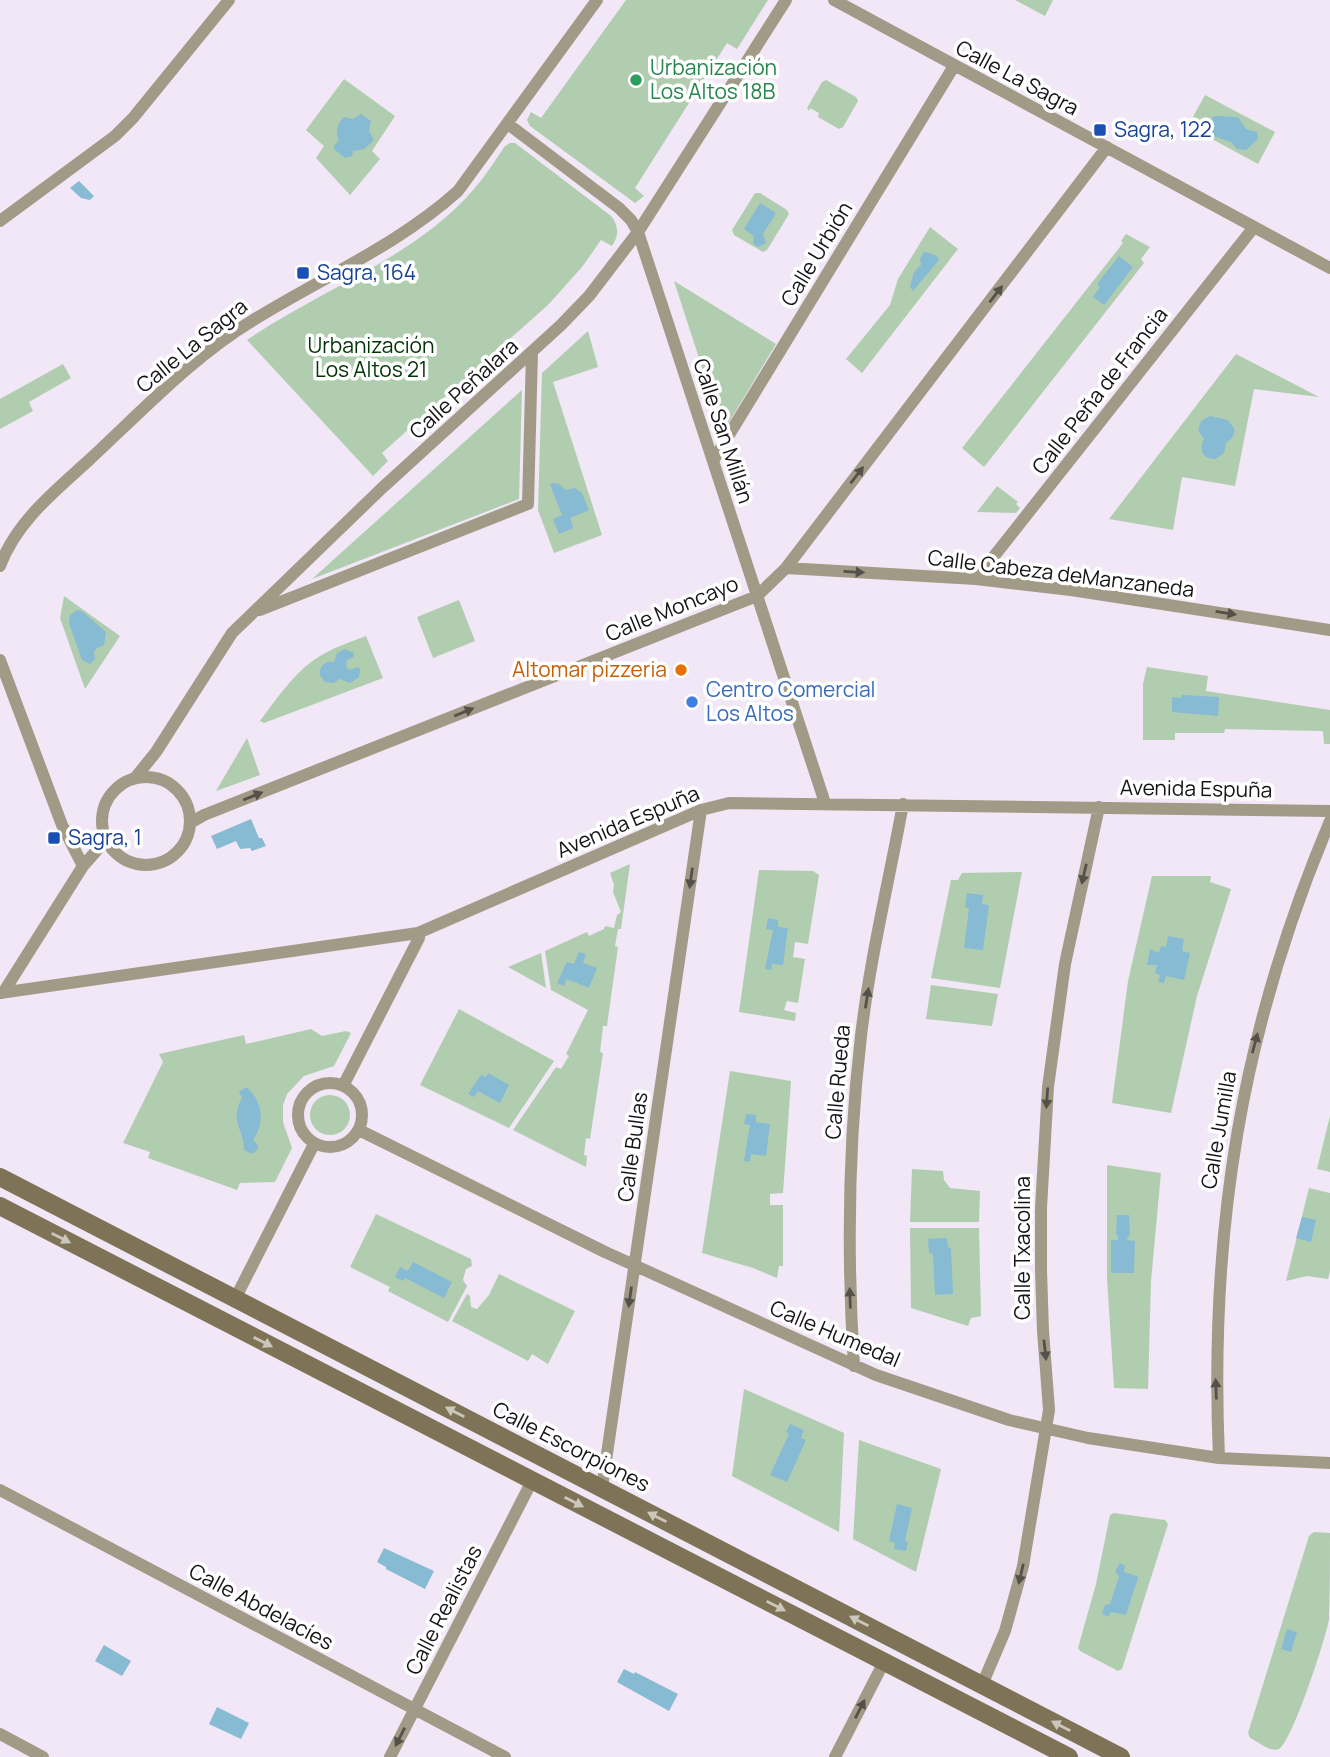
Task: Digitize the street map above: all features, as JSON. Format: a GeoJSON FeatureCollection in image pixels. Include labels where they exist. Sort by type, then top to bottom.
{"type":"FeatureCollection","features":[{"type":"Feature","properties":{"kind":"street"},"geometry":{"type":"LineString","coordinates":[[0,220],[115,136],[134,118],[229,0]]}},
{"type":"Feature","properties":{"kind":"street","name":"Calle La Sagra"},"geometry":{"type":"LineString","coordinates":[[0,566],[13,539],[49,497],[186,372],[253,320],[382,246],[438,209],[458,191],[597,0]]}},
{"type":"Feature","properties":{"kind":"street","name":"Calle Peñalara"},"geometry":{"type":"LineString","coordinates":[[135,778],[156,752],[222,645],[372,498],[532,352],[589,296],[638,232],[786,0]]}},
{"type":"Feature","properties":{"kind":"street","name":"Calle La Sagra"},"geometry":{"type":"LineString","coordinates":[[834,0],[1330,268]]}},
{"type":"Feature","properties":{"kind":"street","name":"Calle Urbión"},"geometry":{"type":"LineString","coordinates":[[713,461],[954,66]]}},
{"type":"Feature","properties":{"kind":"street","name":"Calle San Millán"},"geometry":{"type":"LineString","coordinates":[[508,124],[619,208],[638,232],[825,803]]}},
{"type":"Feature","properties":{"kind":"street","name":"Calle Moncayo"},"geometry":{"type":"LineString","coordinates":[[190,823],[757,596],[786,568],[1107,147]]}},
{"type":"Feature","properties":{"kind":"street","name":"Calle Peña de Francia"},"geometry":{"type":"LineString","coordinates":[[976,579],[1254,227]]}},
{"type":"Feature","properties":{"kind":"street"},"geometry":{"type":"LineString","coordinates":[[254,613],[528,504],[532,352]]}},
{"type":"Feature","properties":{"kind":"street","name":"Calle Cabeza deManzaneda"},"geometry":{"type":"LineString","coordinates":[[786,568],[976,579],[1107,595],[1330,629]]}},
{"type":"Feature","properties":{"kind":"street"},"geometry":{"type":"LineString","coordinates":[[0,660],[62,825],[83,866]]}},
{"type":"Feature","properties":{"kind":"street"},"geometry":{"type":"LineString","coordinates":[[135,778],[153,778],[170,786],[185,801],[190,823],[181,848],[173,856],[155,863],[135,862],[111,848],[101,821],[106,802],[118,787],[135,778]]}},
{"type":"Feature","properties":{"kind":"street","name":"Avenida Espuña"},"geometry":{"type":"LineString","coordinates":[[2,993],[418,933],[701,810],[745,801],[1330,811]]}},
{"type":"Feature","properties":{"kind":"street","name":"Calle Rueda"},"geometry":{"type":"LineString","coordinates":[[854,1366],[849,1254],[855,1089],[869,979],[903,804]]}},
{"type":"Feature","properties":{"kind":"street","name":"Calle Txacolina"},"geometry":{"type":"LineString","coordinates":[[982,1685],[1005,1631],[1020,1577],[1040,1474],[1050,1403],[1043,1331],[1041,1208],[1048,1087],[1065,964],[1099,807]]}},
{"type":"Feature","properties":{"kind":"street","name":"Calle Bullas"},"geometry":{"type":"LineString","coordinates":[[602,1489],[701,810]]}},
{"type":"Feature","properties":{"kind":"street","name":"Calle Jumilla"},"geometry":{"type":"LineString","coordinates":[[1219,1458],[1216,1369],[1220,1258],[1228,1180],[1241,1104],[1274,976],[1301,892],[1330,821]]}},
{"type":"Feature","properties":{"kind":"street"},"geometry":{"type":"LineString","coordinates":[[2,993],[83,866],[106,840]]}},
{"type":"Feature","properties":{"kind":"street"},"geometry":{"type":"LineString","coordinates":[[343,1086],[419,938],[418,933]]}},
{"type":"Feature","properties":{"kind":"street"},"geometry":{"type":"LineString","coordinates":[[322,1084],[343,1086],[351,1091],[360,1105],[359,1130],[353,1138],[334,1147],[314,1143],[300,1127],[299,1106],[304,1096],[322,1084]]}},
{"type":"Feature","properties":{"kind":"street","name":"Calle Humedal"},"geometry":{"type":"LineString","coordinates":[[359,1130],[635,1266],[854,1366],[1009,1420],[1133,1446],[1219,1458],[1330,1463]]}},
{"type":"Feature","properties":{"kind":"street"},"geometry":{"type":"LineString","coordinates":[[235,1299],[314,1143]]}},
{"type":"Feature","properties":{"kind":"street","name":"Calle Escorpiones"},"geometry":{"type":"LineString","coordinates":[[0,1177],[1121,1757]]}},
{"type":"Feature","properties":{"kind":"street"},"geometry":{"type":"LineString","coordinates":[[0,1206],[1069,1757]]}},
{"type":"Feature","properties":{"kind":"street","name":"Calle Realistas"},"geometry":{"type":"LineString","coordinates":[[390,1757],[533,1481]]}},
{"type":"Feature","properties":{"kind":"street","name":"Calle Abdelacíes"},"geometry":{"type":"LineString","coordinates":[[0,1490],[505,1757]]}},
{"type":"Feature","properties":{"kind":"street"},"geometry":{"type":"LineString","coordinates":[[835,1757],[884,1662]]}},
{"type":"Feature","properties":{"kind":"street"},"geometry":{"type":"LineString","coordinates":[[0,1734],[43,1757]]}},
{"type":"Feature","properties":{"kind":"green space","name":"Urbanización Los Altos 18B"},"geometry":{"type":"Polygon","coordinates":[[[626,0],[768,0],[737,49],[727,43],[635,188],[644,196],[635,203],[530,126],[527,120],[531,112],[541,118],[626,0]]]}},
{"type":"Feature","properties":{"kind":"green space"},"geometry":{"type":"Polygon","coordinates":[[[1015,0],[1053,0],[1045,16],[1015,0]]]}},
{"type":"Feature","properties":{"kind":"green space"},"geometry":{"type":"Polygon","coordinates":[[[344,79],[395,116],[372,151],[380,159],[350,195],[316,158],[324,146],[306,130],[344,79]]]}},
{"type":"Feature","properties":{"kind":"green space"},"geometry":{"type":"Polygon","coordinates":[[[826,80],[856,97],[858,101],[843,127],[839,129],[818,117],[819,113],[807,108],[822,82],[826,80]]]}},
{"type":"Feature","properties":{"kind":"green space"},"geometry":{"type":"Polygon","coordinates":[[[1205,95],[1275,132],[1258,164],[1188,126],[1205,95]]]}},
{"type":"Feature","properties":{"kind":"green space","name":"Urbanización Los Altos 21"},"geometry":{"type":"Polygon","coordinates":[[[515,143],[611,216],[617,227],[616,238],[612,246],[601,240],[582,267],[549,304],[382,453],[388,461],[373,476],[247,340],[383,261],[435,226],[472,192],[505,146],[515,143]]]}},
{"type":"Feature","properties":{"kind":"green space"},"geometry":{"type":"Polygon","coordinates":[[[755,193],[760,193],[789,214],[767,250],[763,252],[734,235],[732,230],[755,193]]]}},
{"type":"Feature","properties":{"kind":"green space"},"geometry":{"type":"Polygon","coordinates":[[[930,227],[958,249],[862,373],[846,359],[890,305],[898,279],[930,227]]]}},
{"type":"Feature","properties":{"kind":"green space"},"geometry":{"type":"Polygon","coordinates":[[[1126,234],[1150,247],[1141,259],[1144,263],[984,467],[962,448],[1123,243],[1121,241],[1126,234]]]}},
{"type":"Feature","properties":{"kind":"green space"},"geometry":{"type":"Polygon","coordinates":[[[674,281],[776,344],[723,432],[674,281]]]}},
{"type":"Feature","properties":{"kind":"green space"},"geometry":{"type":"Polygon","coordinates":[[[588,331],[598,367],[553,382],[602,535],[554,553],[538,510],[542,373],[588,331]]]}},
{"type":"Feature","properties":{"kind":"green space"},"geometry":{"type":"Polygon","coordinates":[[[1236,354],[1319,397],[1254,389],[1235,486],[1182,477],[1173,530],[1109,519],[1236,354]]]}},
{"type":"Feature","properties":{"kind":"green space"},"geometry":{"type":"Polygon","coordinates":[[[63,364],[71,378],[29,402],[33,411],[0,429],[0,399],[63,364]]]}},
{"type":"Feature","properties":{"kind":"green space"},"geometry":{"type":"Polygon","coordinates":[[[522,390],[519,499],[312,579],[522,390]]]}},
{"type":"Feature","properties":{"kind":"green space"},"geometry":{"type":"Polygon","coordinates":[[[997,486],[1018,502],[1016,504],[1020,508],[1016,513],[977,512],[997,486]]]}},
{"type":"Feature","properties":{"kind":"green space"},"geometry":{"type":"Polygon","coordinates":[[[64,596],[120,636],[85,689],[60,618],[64,596]]]}},
{"type":"Feature","properties":{"kind":"green space"},"geometry":{"type":"Polygon","coordinates":[[[459,600],[475,641],[433,658],[417,617],[459,600]]]}},
{"type":"Feature","properties":{"kind":"green space"},"geometry":{"type":"Polygon","coordinates":[[[366,636],[383,678],[264,723],[260,721],[305,667],[330,650],[366,636]]]}},
{"type":"Feature","properties":{"kind":"green space"},"geometry":{"type":"Polygon","coordinates":[[[1147,667],[1208,676],[1206,691],[1330,710],[1330,744],[1324,744],[1323,731],[1225,729],[1224,733],[1175,733],[1175,740],[1143,740],[1143,684],[1147,667]]]}},
{"type":"Feature","properties":{"kind":"green space"},"geometry":{"type":"Polygon","coordinates":[[[247,738],[260,775],[216,791],[247,738]]]}},
{"type":"Feature","properties":{"kind":"green space"},"geometry":{"type":"Polygon","coordinates":[[[630,864],[621,929],[618,929],[615,946],[618,947],[607,1026],[603,1026],[600,1052],[603,1053],[590,1139],[586,1138],[586,1167],[513,1130],[556,1067],[561,1069],[588,1010],[551,990],[545,951],[587,932],[589,936],[605,926],[614,928],[617,915],[621,912],[613,892],[610,873],[630,864]]]}},
{"type":"Feature","properties":{"kind":"green space"},"geometry":{"type":"Polygon","coordinates":[[[759,870],[813,871],[819,875],[808,944],[795,942],[793,957],[805,959],[798,1003],[787,1001],[784,1010],[796,1013],[795,1021],[739,1012],[759,870]]]}},
{"type":"Feature","properties":{"kind":"green space"},"geometry":{"type":"Polygon","coordinates":[[[1022,872],[1000,988],[931,978],[951,880],[958,880],[962,873],[1022,872]]]}},
{"type":"Feature","properties":{"kind":"green space"},"geometry":{"type":"Polygon","coordinates":[[[1152,876],[1211,876],[1210,882],[1231,889],[1197,996],[1171,1113],[1112,1103],[1128,981],[1152,876]]]}},
{"type":"Feature","properties":{"kind":"green space"},"geometry":{"type":"Polygon","coordinates":[[[541,953],[546,988],[508,967],[541,953]]]}},
{"type":"Feature","properties":{"kind":"green space"},"geometry":{"type":"Polygon","coordinates":[[[931,985],[998,994],[992,1026],[926,1019],[931,985]]]}},
{"type":"Feature","properties":{"kind":"green space"},"geometry":{"type":"Polygon","coordinates":[[[459,1009],[554,1061],[509,1128],[420,1085],[459,1009]]]}},
{"type":"Feature","properties":{"kind":"green space"},"geometry":{"type":"Polygon","coordinates":[[[311,1029],[322,1036],[346,1031],[351,1033],[334,1066],[304,1076],[287,1094],[283,1105],[283,1122],[292,1148],[275,1182],[240,1183],[237,1190],[148,1158],[150,1152],[123,1143],[163,1062],[159,1054],[244,1035],[246,1044],[311,1029]]]}},
{"type":"Feature","properties":{"kind":"green space"},"geometry":{"type":"Polygon","coordinates":[[[730,1071],[791,1081],[783,1193],[770,1194],[770,1205],[783,1205],[783,1266],[779,1266],[777,1278],[702,1253],[730,1071]]]}},
{"type":"Feature","properties":{"kind":"green space"},"geometry":{"type":"Polygon","coordinates":[[[330,1095],[338,1096],[344,1101],[349,1107],[349,1123],[344,1129],[338,1134],[330,1135],[322,1134],[316,1129],[311,1123],[310,1115],[311,1107],[316,1101],[322,1096],[330,1095]]]}},
{"type":"Feature","properties":{"kind":"green space"},"geometry":{"type":"Polygon","coordinates":[[[1330,1116],[1330,1172],[1317,1169],[1330,1116]]]}},
{"type":"Feature","properties":{"kind":"green space"},"geometry":{"type":"Polygon","coordinates":[[[1107,1165],[1161,1173],[1151,1281],[1148,1389],[1114,1388],[1107,1278],[1107,1165]]]}},
{"type":"Feature","properties":{"kind":"green space"},"geometry":{"type":"Polygon","coordinates":[[[912,1169],[943,1171],[944,1180],[950,1188],[980,1191],[979,1222],[910,1222],[912,1169]]]}},
{"type":"Feature","properties":{"kind":"green space"},"geometry":{"type":"Polygon","coordinates":[[[1309,1188],[1330,1193],[1330,1271],[1328,1279],[1307,1276],[1286,1281],[1309,1188]]]}},
{"type":"Feature","properties":{"kind":"green space"},"geometry":{"type":"Polygon","coordinates":[[[376,1214],[471,1259],[472,1266],[466,1269],[463,1280],[467,1286],[448,1322],[388,1291],[390,1287],[350,1267],[376,1214]]]}},
{"type":"Feature","properties":{"kind":"green space"},"geometry":{"type":"Polygon","coordinates":[[[910,1228],[979,1228],[981,1316],[971,1318],[968,1326],[911,1308],[910,1228]]]}},
{"type":"Feature","properties":{"kind":"green space"},"geometry":{"type":"Polygon","coordinates":[[[499,1274],[575,1311],[548,1364],[532,1354],[528,1361],[452,1321],[467,1294],[470,1296],[471,1307],[477,1309],[489,1295],[499,1274]]]}},
{"type":"Feature","properties":{"kind":"green space"},"geometry":{"type":"Polygon","coordinates":[[[744,1389],[844,1433],[839,1532],[732,1476],[744,1389]]]}},
{"type":"Feature","properties":{"kind":"green space"},"geometry":{"type":"Polygon","coordinates":[[[859,1440],[941,1469],[916,1572],[853,1539],[859,1440]]]}},
{"type":"Feature","properties":{"kind":"green space"},"geometry":{"type":"Polygon","coordinates":[[[1114,1513],[1165,1520],[1168,1524],[1122,1669],[1118,1671],[1078,1648],[1096,1584],[1110,1515],[1114,1513]]]}},
{"type":"Feature","properties":{"kind":"green space"},"geometry":{"type":"Polygon","coordinates":[[[1314,1532],[1330,1533],[1329,1619],[1300,1710],[1285,1742],[1276,1750],[1250,1738],[1248,1733],[1309,1536],[1314,1532]]]}},
{"type":"Feature","properties":{"kind":"water"},"geometry":{"type":"Polygon","coordinates":[[[361,114],[371,121],[369,131],[374,140],[364,149],[353,151],[352,156],[345,158],[334,149],[339,141],[338,125],[344,117],[353,119],[361,114]]]}},
{"type":"Feature","properties":{"kind":"water"},"geometry":{"type":"Polygon","coordinates":[[[1215,116],[1238,117],[1246,129],[1257,132],[1258,139],[1246,150],[1237,149],[1231,142],[1209,132],[1208,121],[1215,116]]]}},
{"type":"Feature","properties":{"kind":"water"},"geometry":{"type":"Polygon","coordinates":[[[79,181],[94,196],[90,200],[81,198],[70,188],[79,181]]]}},
{"type":"Feature","properties":{"kind":"water"},"geometry":{"type":"Polygon","coordinates":[[[760,203],[776,213],[763,234],[766,243],[758,247],[753,243],[754,236],[744,229],[760,203]]]}},
{"type":"Feature","properties":{"kind":"water"},"geometry":{"type":"Polygon","coordinates":[[[926,252],[937,256],[939,260],[913,291],[910,287],[914,272],[921,265],[920,259],[926,252]]]}},
{"type":"Feature","properties":{"kind":"water"},"geometry":{"type":"Polygon","coordinates":[[[1119,256],[1133,267],[1104,305],[1093,297],[1100,287],[1097,284],[1119,256]]]}},
{"type":"Feature","properties":{"kind":"water"},"geometry":{"type":"Polygon","coordinates":[[[1210,416],[1228,420],[1235,430],[1226,443],[1224,453],[1215,459],[1203,453],[1204,439],[1198,430],[1201,421],[1210,416]]]}},
{"type":"Feature","properties":{"kind":"water"},"geometry":{"type":"Polygon","coordinates":[[[550,484],[566,490],[575,488],[582,493],[589,510],[570,518],[573,528],[559,534],[553,519],[562,515],[550,484]]]}},
{"type":"Feature","properties":{"kind":"water"},"geometry":{"type":"Polygon","coordinates":[[[77,610],[106,632],[104,645],[94,652],[95,659],[90,664],[82,660],[69,623],[70,615],[77,610]]]}},
{"type":"Feature","properties":{"kind":"water"},"geometry":{"type":"Polygon","coordinates":[[[345,649],[354,653],[354,657],[347,660],[346,667],[350,670],[358,667],[359,677],[350,683],[340,679],[333,683],[325,682],[320,675],[323,665],[334,662],[337,653],[345,649]]]}},
{"type":"Feature","properties":{"kind":"water"},"geometry":{"type":"Polygon","coordinates":[[[1182,695],[1219,697],[1218,716],[1172,712],[1172,697],[1181,698],[1182,695]]]}},
{"type":"Feature","properties":{"kind":"water"},"geometry":{"type":"Polygon","coordinates":[[[251,819],[259,838],[262,838],[266,846],[252,851],[250,848],[240,849],[236,841],[217,849],[211,836],[251,819]]]}},
{"type":"Feature","properties":{"kind":"water"},"geometry":{"type":"Polygon","coordinates":[[[967,893],[983,895],[982,904],[989,905],[983,950],[964,948],[969,908],[965,907],[967,893]]]}},
{"type":"Feature","properties":{"kind":"water"},"geometry":{"type":"Polygon","coordinates":[[[768,918],[778,920],[778,927],[788,928],[783,965],[772,964],[771,970],[765,969],[773,930],[766,929],[768,918]]]}},
{"type":"Feature","properties":{"kind":"water"},"geometry":{"type":"Polygon","coordinates":[[[1168,936],[1184,939],[1182,951],[1190,953],[1184,980],[1166,976],[1164,983],[1158,982],[1160,975],[1155,973],[1157,965],[1147,965],[1150,949],[1159,953],[1161,946],[1166,947],[1168,936]]]}},
{"type":"Feature","properties":{"kind":"water"},"geometry":{"type":"Polygon","coordinates":[[[579,952],[586,954],[583,963],[597,968],[589,988],[567,979],[564,986],[557,983],[567,962],[574,964],[579,952]]]}},
{"type":"Feature","properties":{"kind":"water"},"geometry":{"type":"Polygon","coordinates":[[[488,1073],[509,1085],[500,1103],[478,1091],[474,1097],[468,1094],[481,1075],[486,1077],[488,1073]]]}},
{"type":"Feature","properties":{"kind":"water"},"geometry":{"type":"Polygon","coordinates":[[[246,1087],[256,1098],[261,1119],[253,1140],[258,1149],[252,1154],[244,1150],[237,1119],[242,1098],[239,1092],[246,1087]]]}},
{"type":"Feature","properties":{"kind":"water"},"geometry":{"type":"Polygon","coordinates":[[[746,1114],[756,1115],[756,1122],[770,1124],[766,1156],[751,1154],[750,1162],[744,1161],[750,1125],[744,1124],[746,1114]]]}},
{"type":"Feature","properties":{"kind":"water"},"geometry":{"type":"Polygon","coordinates":[[[1117,1215],[1129,1215],[1130,1235],[1127,1240],[1135,1241],[1134,1273],[1111,1273],[1111,1240],[1118,1240],[1117,1215]]]}},
{"type":"Feature","properties":{"kind":"water"},"geometry":{"type":"Polygon","coordinates":[[[1302,1217],[1316,1220],[1311,1242],[1296,1238],[1302,1217]]]}},
{"type":"Feature","properties":{"kind":"water"},"geometry":{"type":"Polygon","coordinates":[[[947,1238],[948,1247],[951,1248],[953,1294],[935,1295],[933,1254],[929,1253],[928,1239],[947,1238]]]}},
{"type":"Feature","properties":{"kind":"water"},"geometry":{"type":"Polygon","coordinates":[[[413,1262],[452,1282],[444,1298],[405,1278],[403,1281],[395,1277],[400,1267],[408,1271],[413,1262]]]}},
{"type":"Feature","properties":{"kind":"water"},"geometry":{"type":"Polygon","coordinates":[[[790,1424],[804,1430],[801,1438],[806,1440],[787,1482],[770,1475],[789,1434],[786,1432],[790,1424]]]}},
{"type":"Feature","properties":{"kind":"water"},"geometry":{"type":"Polygon","coordinates":[[[897,1504],[912,1508],[905,1541],[908,1542],[906,1551],[894,1549],[895,1543],[889,1541],[897,1504]]]}},
{"type":"Feature","properties":{"kind":"water"},"geometry":{"type":"Polygon","coordinates":[[[384,1548],[434,1571],[425,1589],[377,1562],[384,1548]]]}},
{"type":"Feature","properties":{"kind":"water"},"geometry":{"type":"Polygon","coordinates":[[[1120,1563],[1125,1566],[1124,1572],[1138,1578],[1126,1615],[1111,1612],[1108,1617],[1102,1613],[1105,1605],[1110,1604],[1119,1576],[1115,1572],[1120,1563]]]}},
{"type":"Feature","properties":{"kind":"water"},"geometry":{"type":"Polygon","coordinates":[[[1287,1629],[1297,1632],[1291,1652],[1281,1649],[1287,1629]]]}},
{"type":"Feature","properties":{"kind":"water"},"geometry":{"type":"Polygon","coordinates":[[[104,1645],[131,1661],[122,1676],[95,1661],[104,1645]]]}},
{"type":"Feature","properties":{"kind":"water"},"geometry":{"type":"Polygon","coordinates":[[[624,1669],[678,1694],[669,1711],[617,1682],[624,1669]]]}},
{"type":"Feature","properties":{"kind":"water"},"geometry":{"type":"Polygon","coordinates":[[[217,1707],[249,1723],[241,1739],[209,1724],[217,1707]]]}},
{"type":"Feature","properties":{"kind":"place","name":"Urbanización Los Altos 18B"},"geometry":{"type":"Point","coordinates":[636,80]}},
{"type":"Feature","properties":{"kind":"place","name":"Sagra, 122"},"geometry":{"type":"Point","coordinates":[1100,130]}},
{"type":"Feature","properties":{"kind":"place","name":"Sagra, 164"},"geometry":{"type":"Point","coordinates":[303,273]}},
{"type":"Feature","properties":{"kind":"place","name":"Altomar pizzeria"},"geometry":{"type":"Point","coordinates":[681,670]}},
{"type":"Feature","properties":{"kind":"place","name":"Centro Comercial Los Altos"},"geometry":{"type":"Point","coordinates":[692,702]}},
{"type":"Feature","properties":{"kind":"place","name":"Sagra, 1"},"geometry":{"type":"Point","coordinates":[54,838]}}]}
